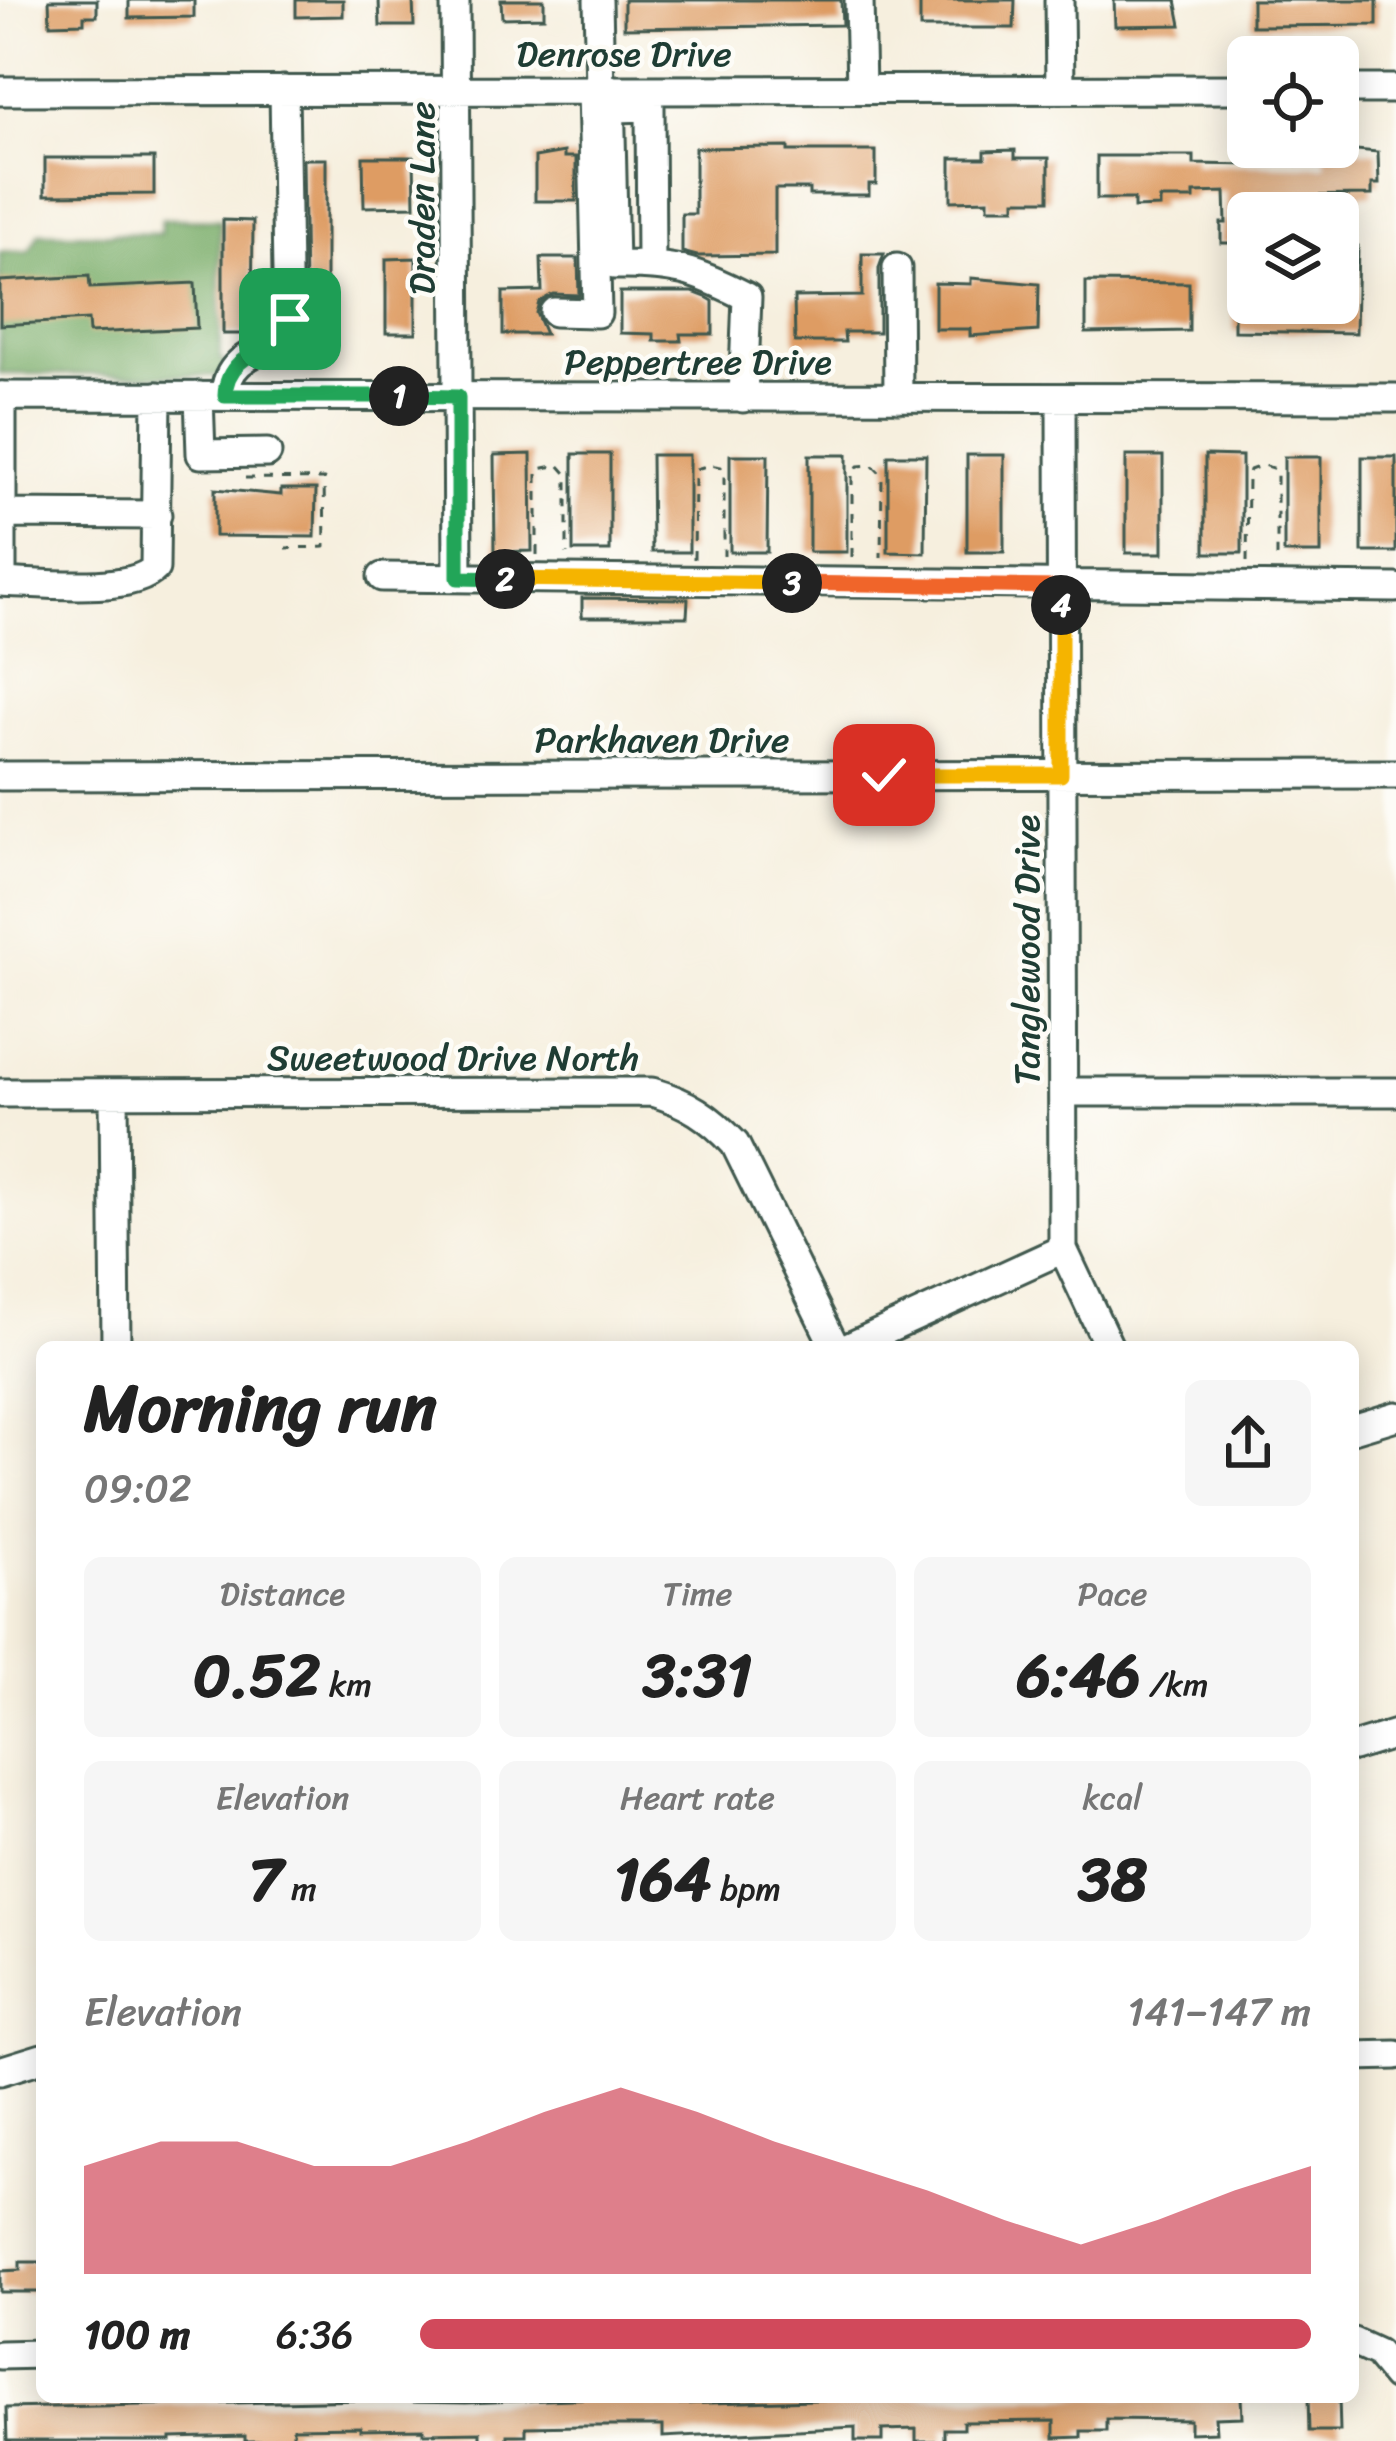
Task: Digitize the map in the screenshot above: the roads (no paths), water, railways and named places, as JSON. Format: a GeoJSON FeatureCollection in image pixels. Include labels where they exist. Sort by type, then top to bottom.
{"type":"FeatureCollection","features":[{"type":"Feature","properties":{"kind":"street","name":"Draden Lane"},"geometry":{"type":"LineString","coordinates":[[455,0],[458,578]]}},
{"type":"Feature","properties":{"kind":"street"},"geometry":{"type":"LineString","coordinates":[[598,0],[614,265],[652,264],[692,272],[747,297],[743,398]]}},
{"type":"Feature","properties":{"kind":"street"},"geometry":{"type":"LineString","coordinates":[[860,0],[861,89]]}},
{"type":"Feature","properties":{"kind":"street"},"geometry":{"type":"LineString","coordinates":[[1059,0],[1060,89]]}},
{"type":"Feature","properties":{"kind":"street","name":"Denrose Drive"},"geometry":{"type":"LineString","coordinates":[[0,91],[456,89],[603,94],[1227,89]]}},
{"type":"Feature","properties":{"kind":"street"},"geometry":{"type":"LineString","coordinates":[[1359,89],[1396,89]]}},
{"type":"Feature","properties":{"kind":"street"},"geometry":{"type":"LineString","coordinates":[[267,453],[201,454],[212,396],[226,382],[235,362],[288,336],[284,90]]}},
{"type":"Feature","properties":{"kind":"street"},"geometry":{"type":"LineString","coordinates":[[603,94],[650,107],[652,264]]}},
{"type":"Feature","properties":{"kind":"street"},"geometry":{"type":"LineString","coordinates":[[554,312],[596,313],[603,94]]}},
{"type":"Feature","properties":{"kind":"street"},"geometry":{"type":"LineString","coordinates":[[897,268],[898,398]]}},
{"type":"Feature","properties":{"kind":"street"},"geometry":{"type":"LineString","coordinates":[[1,395],[1,583],[125,583],[148,576],[155,568],[157,396]]}},
{"type":"Feature","properties":{"kind":"street","name":"Peppertree Drive"},"geometry":{"type":"LineString","coordinates":[[1,395],[1396,398]]}},
{"type":"Feature","properties":{"kind":"street","name":"Tanglewood Drive"},"geometry":{"type":"LineString","coordinates":[[1060,399],[1063,1249],[1106,1341]]}},
{"type":"Feature","properties":{"kind":"street"},"geometry":{"type":"LineString","coordinates":[[2,514],[157,515]]}},
{"type":"Feature","properties":{"kind":"street"},"geometry":{"type":"LineString","coordinates":[[382,577],[1396,588]]}},
{"type":"Feature","properties":{"kind":"street","name":"Parkhaven Drive"},"geometry":{"type":"LineString","coordinates":[[0,776],[1396,774]]}},
{"type":"Feature","properties":{"kind":"street","name":"Sweetwood Drive North"},"geometry":{"type":"LineString","coordinates":[[0,1093],[652,1092],[675,1099],[716,1123],[735,1144],[833,1341]]}},
{"type":"Feature","properties":{"kind":"street"},"geometry":{"type":"LineString","coordinates":[[1063,1092],[1396,1092]]}},
{"type":"Feature","properties":{"kind":"street"},"geometry":{"type":"LineString","coordinates":[[114,1093],[116,1341]]}},
{"type":"Feature","properties":{"kind":"street"},"geometry":{"type":"LineString","coordinates":[[862,1341],[1063,1249]]}},
{"type":"Feature","properties":{"kind":"street"},"geometry":{"type":"LineString","coordinates":[[1359,1427],[1396,1416]]}},
{"type":"Feature","properties":{"kind":"street"},"geometry":{"type":"LineString","coordinates":[[1359,1745],[1396,1734]]}},
{"type":"Feature","properties":{"kind":"street"},"geometry":{"type":"LineString","coordinates":[[1359,2056],[1396,2055]]}},
{"type":"Feature","properties":{"kind":"street"},"geometry":{"type":"LineString","coordinates":[[0,2071],[36,2060]]}},
{"type":"Feature","properties":{"kind":"street"},"geometry":{"type":"LineString","coordinates":[[1359,2345],[1377,2353],[1396,2377]]}},
{"type":"Feature","properties":{"kind":"street"},"geometry":{"type":"LineString","coordinates":[[0,2355],[36,2354]]}}]}
